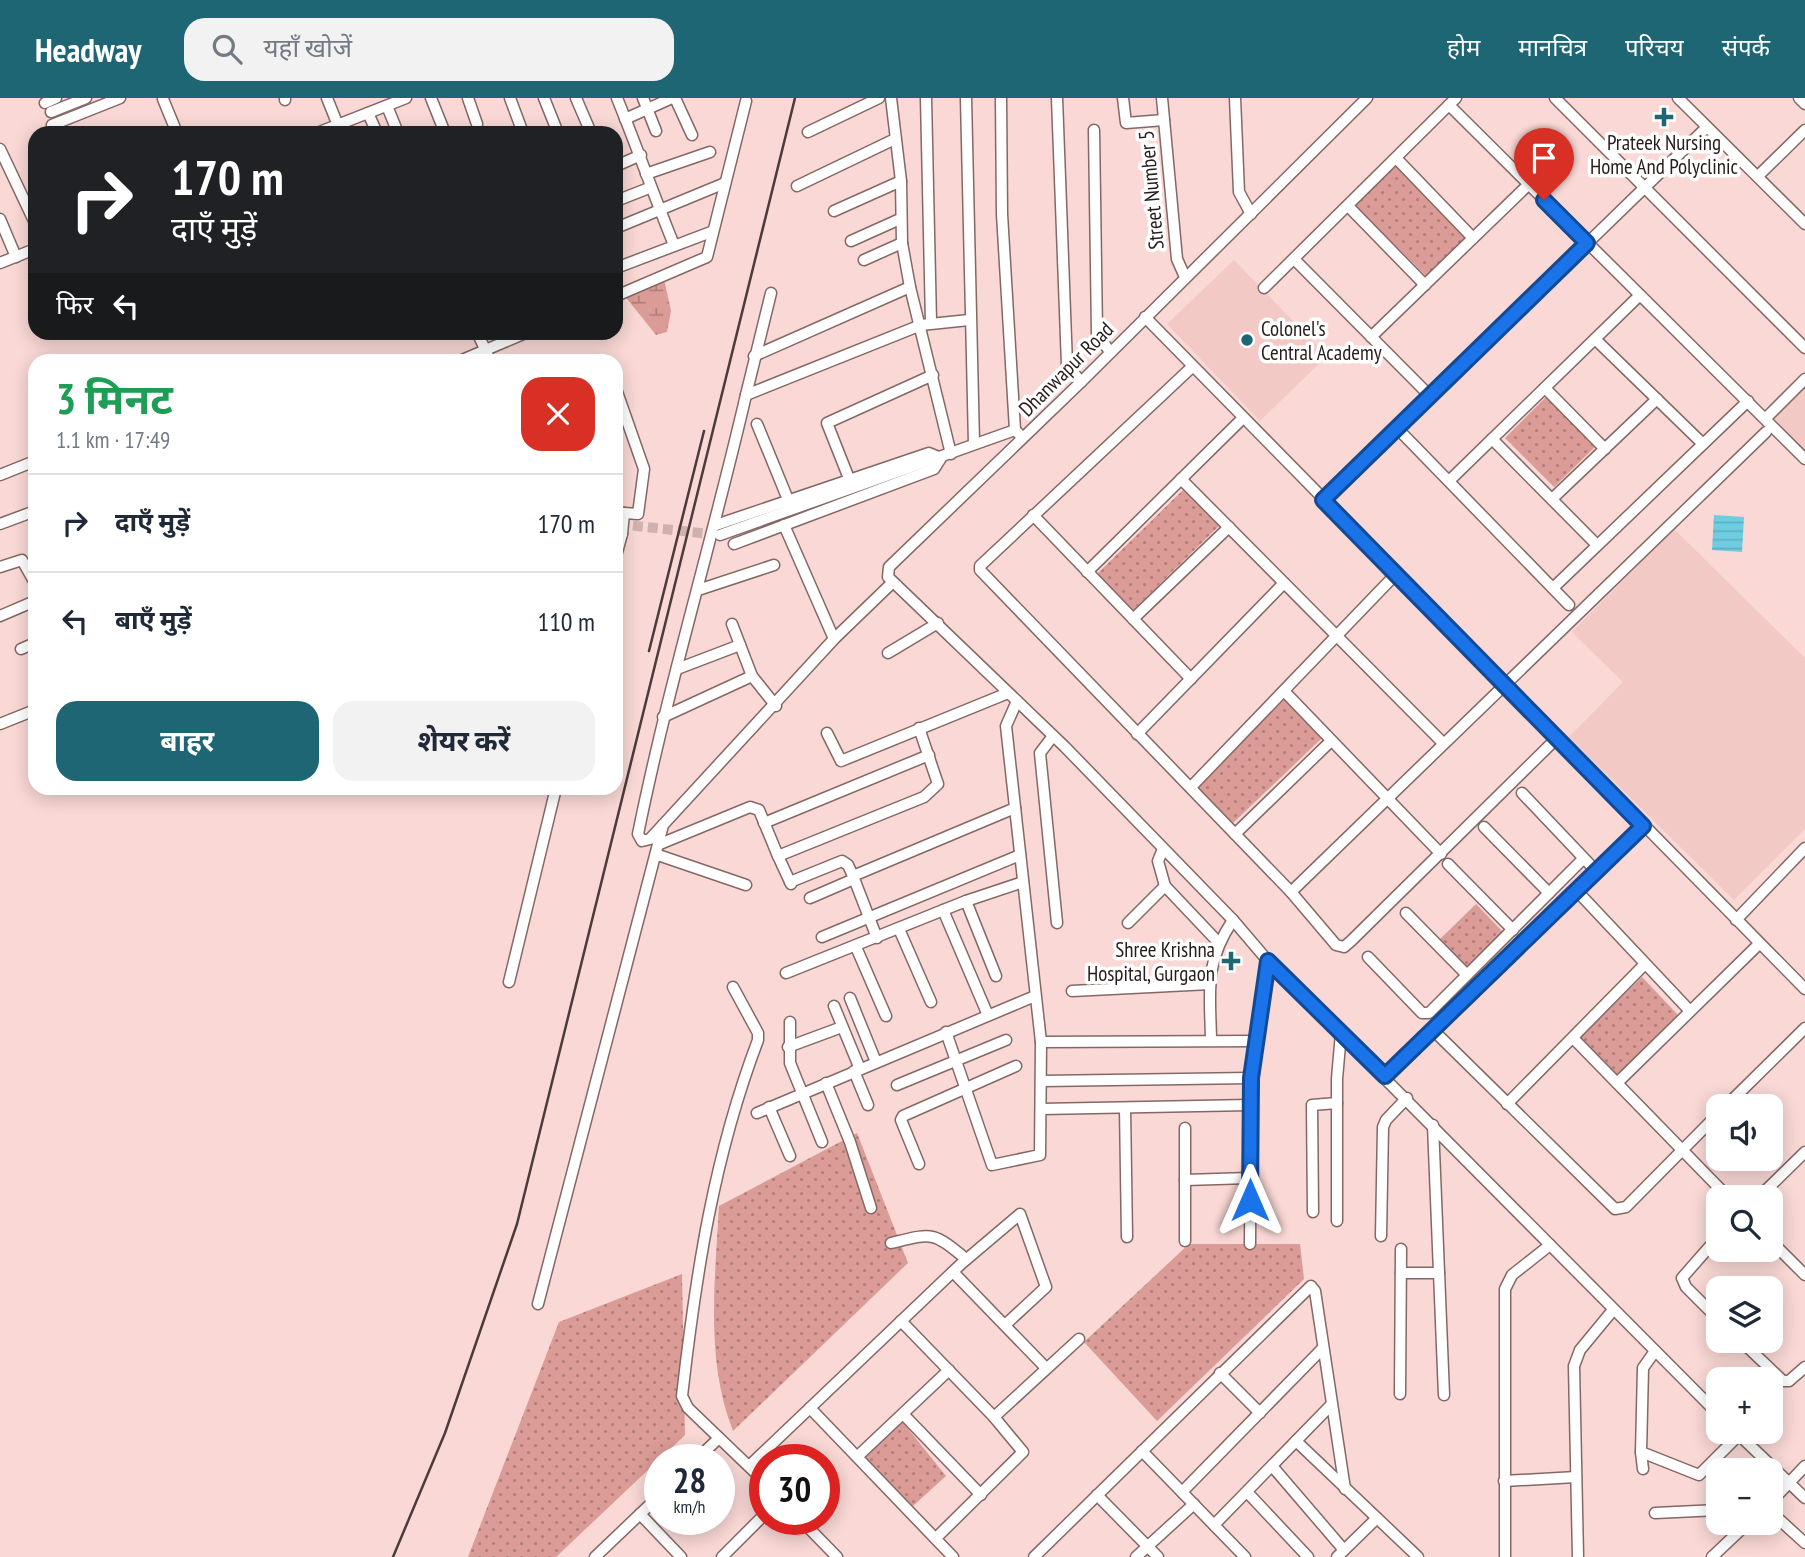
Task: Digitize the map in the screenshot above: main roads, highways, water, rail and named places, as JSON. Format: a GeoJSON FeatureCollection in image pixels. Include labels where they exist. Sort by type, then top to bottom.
{"type":"FeatureCollection","features":[{"type":"Feature","properties":{"kind":"water"},"geometry":{"type":"Polygon","coordinates":[[[1714,515],[1744,517],[1742,552],[1712,550],[1714,515]]]}},
{"type":"Feature","properties":{"kind":"tunnel"},"geometry":{"type":"LineString","coordinates":[[623,525],[719,535]]}},
{"type":"Feature","properties":{"kind":"railway"},"geometry":{"type":"LineString","coordinates":[[623,795],[795,98]]}},
{"type":"Feature","properties":{"kind":"railway"},"geometry":{"type":"LineString","coordinates":[[649,651],[704,431]]}},
{"type":"Feature","properties":{"kind":"railway"},"geometry":{"type":"LineString","coordinates":[[393,1557],[445,1433],[517,1224],[623,795]]}},
{"type":"Feature","properties":{"kind":"place","name":"Prateek Nursing Home And Polyclinic"},"geometry":{"type":"Point","coordinates":[1664,117]}},
{"type":"Feature","properties":{"kind":"place","name":"Colonel's Central Academy"},"geometry":{"type":"Point","coordinates":[1247,340]}},
{"type":"Feature","properties":{"kind":"place","name":"Shree Krishna Hospital, Gurgaon"},"geometry":{"type":"Point","coordinates":[1231,961]}}]}
